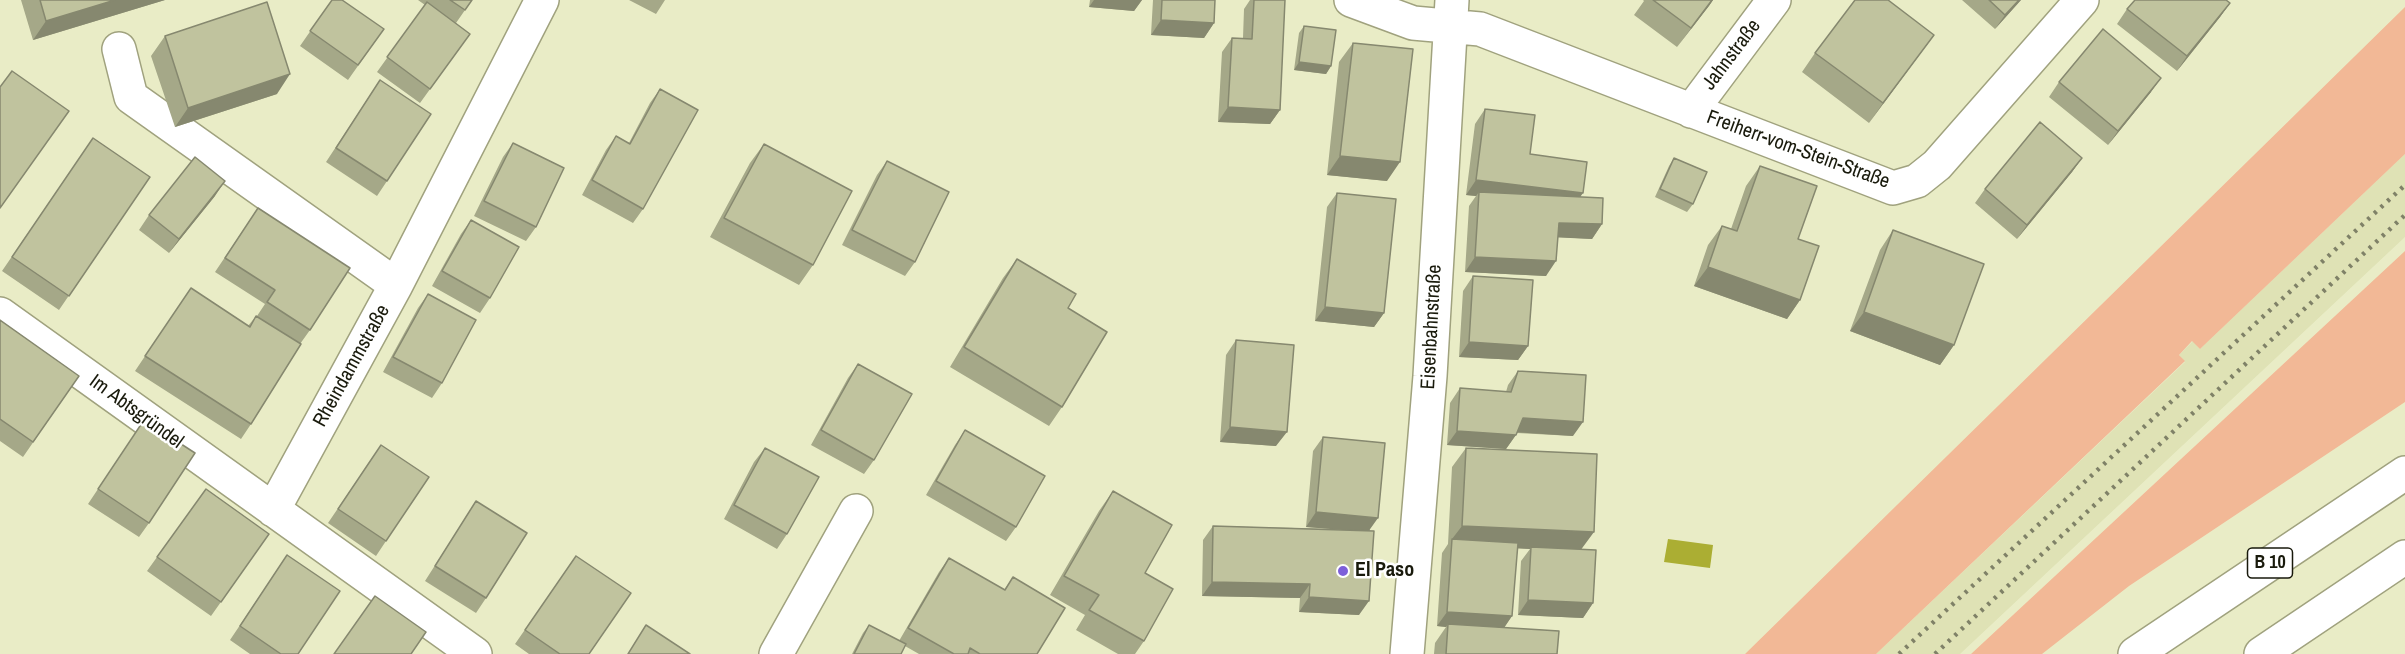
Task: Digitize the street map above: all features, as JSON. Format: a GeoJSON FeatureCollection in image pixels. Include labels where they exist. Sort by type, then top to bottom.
{"type":"FeatureCollection","features":[{"type":"Feature","properties":{"kind":"main road","name":"Rheindammstraße"},"geometry":{"type":"LineString","coordinates":[[273,510],[396,285],[542,0]]}},
{"type":"Feature","properties":{"kind":"main road"},"geometry":{"type":"LineString","coordinates":[[1351,0],[1413,23],[1451,13]]}},
{"type":"Feature","properties":{"kind":"main road","name":"Jahnstraße"},"geometry":{"type":"LineString","coordinates":[[1691,111],[1774,0]]}},
{"type":"Feature","properties":{"kind":"main road","name":"Freiherr-vom-Stein-Straße"},"geometry":{"type":"LineString","coordinates":[[1451,13],[1480,29],[1893,188],[1917,180],[1937,165],[2082,0]]}},
{"type":"Feature","properties":{"kind":"main road","name":"Eisenbahnstraße"},"geometry":{"type":"LineString","coordinates":[[1407,654],[1430,376],[1451,13]]}},
{"type":"Feature","properties":{"kind":"main road"},"geometry":{"type":"LineString","coordinates":[[119,49],[131,97],[396,285]]}},
{"type":"Feature","properties":{"kind":"main road","name":"Im Abtsgründel"},"geometry":{"type":"LineString","coordinates":[[0,314],[273,510]]}},
{"type":"Feature","properties":{"kind":"main road","name":"B 10"},"geometry":{"type":"LineString","coordinates":[[2135,654],[2405,473]]}},
{"type":"Feature","properties":{"kind":"main road"},"geometry":{"type":"LineString","coordinates":[[273,510],[475,654]]}},
{"type":"Feature","properties":{"kind":"main road"},"geometry":{"type":"LineString","coordinates":[[776,654],[856,511]]}},
{"type":"Feature","properties":{"kind":"main road"},"geometry":{"type":"LineString","coordinates":[[2261,654],[2405,556]]}},
{"type":"Feature","properties":{"kind":"shaded area"},"geometry":{"type":"Polygon","coordinates":[[[2405,7],[2405,154],[2200,349],[2192,341],[2179,355],[2185,361],[1876,654],[1745,654],[2405,7]]]}},
{"type":"Feature","properties":{"kind":"shaded area"},"geometry":{"type":"Polygon","coordinates":[[[2405,154],[2405,237],[1960,654],[1876,654],[2185,362],[2179,355],[2193,341],[2200,349],[2405,154]]]}},
{"type":"Feature","properties":{"kind":"shaded area"},"geometry":{"type":"Polygon","coordinates":[[[2405,251],[2405,402],[2129,586],[2042,654],[1971,654],[2405,251]]]}},
{"type":"Feature","properties":{"kind":"shaded area"},"geometry":{"type":"Polygon","coordinates":[[[1668,539],[1713,545],[1710,568],[1664,562],[1668,539]]]}},
{"type":"Feature","properties":{"kind":"building"},"geometry":{"type":"Polygon","coordinates":[[[40,0],[115,0],[46,21],[40,0]]]}},
{"type":"Feature","properties":{"kind":"building"},"geometry":{"type":"Polygon","coordinates":[[[332,0],[342,0],[384,29],[358,65],[310,31],[332,0]]]}},
{"type":"Feature","properties":{"kind":"building"},"geometry":{"type":"Polygon","coordinates":[[[450,0],[472,0],[465,10],[450,0]]]}},
{"type":"Feature","properties":{"kind":"building"},"geometry":{"type":"Polygon","coordinates":[[[1162,0],[1215,0],[1214,23],[1161,20],[1162,0]]]}},
{"type":"Feature","properties":{"kind":"building"},"geometry":{"type":"Polygon","coordinates":[[[1254,0],[1285,0],[1280,110],[1228,107],[1232,38],[1252,39],[1254,0]]]}},
{"type":"Feature","properties":{"kind":"building"},"geometry":{"type":"Polygon","coordinates":[[[1653,0],[1712,0],[1691,28],[1653,0]]]}},
{"type":"Feature","properties":{"kind":"building"},"geometry":{"type":"Polygon","coordinates":[[[1855,0],[1888,0],[1934,35],[1883,103],[1815,53],[1855,0]]]}},
{"type":"Feature","properties":{"kind":"building"},"geometry":{"type":"Polygon","coordinates":[[[1989,0],[2019,0],[2005,15],[1989,0]]]}},
{"type":"Feature","properties":{"kind":"building"},"geometry":{"type":"Polygon","coordinates":[[[2135,0],[2226,0],[2230,3],[2187,56],[2127,9],[2135,0]]]}},
{"type":"Feature","properties":{"kind":"building"},"geometry":{"type":"Polygon","coordinates":[[[267,2],[290,74],[188,108],[165,36],[267,2]]]}},
{"type":"Feature","properties":{"kind":"building"},"geometry":{"type":"Polygon","coordinates":[[[427,2],[470,34],[430,89],[387,57],[427,2]]]}},
{"type":"Feature","properties":{"kind":"building"},"geometry":{"type":"Polygon","coordinates":[[[1304,26],[1336,30],[1331,66],[1299,62],[1304,26]]]}},
{"type":"Feature","properties":{"kind":"building"},"geometry":{"type":"Polygon","coordinates":[[[2103,29],[2161,78],[2118,131],[2059,82],[2103,29]]]}},
{"type":"Feature","properties":{"kind":"building"},"geometry":{"type":"Polygon","coordinates":[[[1353,43],[1413,49],[1400,162],[1340,156],[1353,43]]]}},
{"type":"Feature","properties":{"kind":"building"},"geometry":{"type":"Polygon","coordinates":[[[12,71],[69,111],[0,208],[0,87],[12,71]]]}},
{"type":"Feature","properties":{"kind":"building"},"geometry":{"type":"Polygon","coordinates":[[[380,80],[431,114],[387,181],[336,148],[380,80]]]}},
{"type":"Feature","properties":{"kind":"building"},"geometry":{"type":"Polygon","coordinates":[[[660,89],[698,110],[643,209],[592,180],[616,136],[630,144],[660,89]]]}},
{"type":"Feature","properties":{"kind":"building"},"geometry":{"type":"Polygon","coordinates":[[[1485,109],[1535,115],[1530,154],[1587,162],[1583,193],[1476,180],[1485,109]]]}},
{"type":"Feature","properties":{"kind":"building"},"geometry":{"type":"Polygon","coordinates":[[[2040,122],[2082,158],[2027,225],[1985,189],[2040,122]]]}},
{"type":"Feature","properties":{"kind":"building"},"geometry":{"type":"Polygon","coordinates":[[[93,138],[150,177],[69,296],[12,257],[93,138]]]}},
{"type":"Feature","properties":{"kind":"building"},"geometry":{"type":"Polygon","coordinates":[[[513,143],[564,168],[536,227],[484,201],[513,143]]]}},
{"type":"Feature","properties":{"kind":"building"},"geometry":{"type":"Polygon","coordinates":[[[764,144],[852,191],[813,265],[724,218],[764,144]]]}},
{"type":"Feature","properties":{"kind":"building"},"geometry":{"type":"Polygon","coordinates":[[[195,157],[225,181],[179,239],[149,215],[195,157]]]}},
{"type":"Feature","properties":{"kind":"building"},"geometry":{"type":"Polygon","coordinates":[[[1674,158],[1707,172],[1693,204],[1660,189],[1674,158]]]}},
{"type":"Feature","properties":{"kind":"building"},"geometry":{"type":"Polygon","coordinates":[[[887,161],[949,192],[915,262],[852,230],[887,161]]]}},
{"type":"Feature","properties":{"kind":"building"},"geometry":{"type":"Polygon","coordinates":[[[1760,166],[1817,186],[1798,239],[1819,246],[1800,300],[1708,267],[1722,226],[1737,231],[1760,166]]]}},
{"type":"Feature","properties":{"kind":"building"},"geometry":{"type":"Polygon","coordinates":[[[1479,192],[1603,198],[1602,224],[1559,223],[1556,261],[1475,257],[1479,192]]]}},
{"type":"Feature","properties":{"kind":"building"},"geometry":{"type":"Polygon","coordinates":[[[1337,193],[1396,199],[1384,313],[1325,307],[1337,193]]]}},
{"type":"Feature","properties":{"kind":"building"},"geometry":{"type":"Polygon","coordinates":[[[258,208],[350,268],[310,330],[267,302],[275,290],[225,258],[258,208]]]}},
{"type":"Feature","properties":{"kind":"building"},"geometry":{"type":"Polygon","coordinates":[[[471,220],[519,247],[490,298],[442,271],[471,220]]]}},
{"type":"Feature","properties":{"kind":"building"},"geometry":{"type":"Polygon","coordinates":[[[1893,230],[1984,264],[1954,345],[1864,312],[1893,230]]]}},
{"type":"Feature","properties":{"kind":"building"},"geometry":{"type":"Polygon","coordinates":[[[1017,259],[1076,294],[1068,308],[1107,332],[1062,407],[964,347],[1017,259]]]}},
{"type":"Feature","properties":{"kind":"building"},"geometry":{"type":"Polygon","coordinates":[[[1473,276],[1533,280],[1528,346],[1469,342],[1473,276]]]}},
{"type":"Feature","properties":{"kind":"building"},"geometry":{"type":"Polygon","coordinates":[[[191,288],[250,327],[256,316],[301,344],[251,424],[145,356],[191,288]]]}},
{"type":"Feature","properties":{"kind":"building"},"geometry":{"type":"Polygon","coordinates":[[[428,294],[476,320],[442,383],[393,357],[428,294]]]}},
{"type":"Feature","properties":{"kind":"building"},"geometry":{"type":"Polygon","coordinates":[[[0,320],[79,376],[33,442],[0,419],[0,320]]]}},
{"type":"Feature","properties":{"kind":"building"},"geometry":{"type":"Polygon","coordinates":[[[1236,340],[1294,345],[1287,432],[1230,427],[1236,340]]]}},
{"type":"Feature","properties":{"kind":"building"},"geometry":{"type":"Polygon","coordinates":[[[858,364],[912,394],[874,460],[821,430],[858,364]]]}},
{"type":"Feature","properties":{"kind":"building"},"geometry":{"type":"Polygon","coordinates":[[[1518,371],[1586,375],[1583,422],[1523,418],[1516,435],[1457,431],[1460,388],[1511,392],[1518,371]]]}},
{"type":"Feature","properties":{"kind":"building"},"geometry":{"type":"Polygon","coordinates":[[[144,420],[195,453],[149,523],[98,489],[144,420]]]}},
{"type":"Feature","properties":{"kind":"building"},"geometry":{"type":"Polygon","coordinates":[[[965,430],[1045,476],[1016,527],[936,481],[965,430]]]}},
{"type":"Feature","properties":{"kind":"building"},"geometry":{"type":"Polygon","coordinates":[[[1323,437],[1385,443],[1378,518],[1316,512],[1323,437]]]}},
{"type":"Feature","properties":{"kind":"building"},"geometry":{"type":"Polygon","coordinates":[[[381,445],[429,477],[386,541],[338,509],[381,445]]]}},
{"type":"Feature","properties":{"kind":"building"},"geometry":{"type":"Polygon","coordinates":[[[765,448],[819,477],[787,534],[734,505],[765,448]]]}},
{"type":"Feature","properties":{"kind":"building"},"geometry":{"type":"Polygon","coordinates":[[[1466,448],[1597,454],[1594,532],[1462,526],[1466,448]]]}},
{"type":"Feature","properties":{"kind":"building"},"geometry":{"type":"Polygon","coordinates":[[[206,489],[269,534],[221,602],[157,557],[206,489]]]}},
{"type":"Feature","properties":{"kind":"building"},"geometry":{"type":"Polygon","coordinates":[[[1113,491],[1172,525],[1145,573],[1173,589],[1144,641],[1089,610],[1099,595],[1064,576],[1113,491]]]}},
{"type":"Feature","properties":{"kind":"building"},"geometry":{"type":"Polygon","coordinates":[[[476,501],[527,533],[486,598],[435,566],[476,501]]]}},
{"type":"Feature","properties":{"kind":"building"},"geometry":{"type":"Polygon","coordinates":[[[1213,526],[1374,531],[1369,601],[1309,597],[1310,584],[1212,582],[1213,526]]]}},
{"type":"Feature","properties":{"kind":"building"},"geometry":{"type":"Polygon","coordinates":[[[1452,539],[1518,543],[1512,616],[1447,612],[1452,539]]]}},
{"type":"Feature","properties":{"kind":"building"},"geometry":{"type":"Polygon","coordinates":[[[1531,547],[1596,550],[1593,603],[1528,600],[1531,547]]]}},
{"type":"Feature","properties":{"kind":"building"},"geometry":{"type":"Polygon","coordinates":[[[287,555],[340,591],[298,654],[281,654],[240,626],[287,555]]]}},
{"type":"Feature","properties":{"kind":"building"},"geometry":{"type":"Polygon","coordinates":[[[576,556],[631,593],[589,654],[560,654],[525,630],[576,556]]]}},
{"type":"Feature","properties":{"kind":"building"},"geometry":{"type":"Polygon","coordinates":[[[949,558],[1005,590],[1013,577],[1065,608],[1037,654],[980,654],[970,648],[968,654],[954,654],[908,628],[949,558]]]}},
{"type":"Feature","properties":{"kind":"building"},"geometry":{"type":"Polygon","coordinates":[[[375,596],[426,632],[411,654],[334,654],[375,596]]]}},
{"type":"Feature","properties":{"kind":"building"},"geometry":{"type":"Polygon","coordinates":[[[1448,624],[1559,631],[1557,654],[1446,654],[1448,624]]]}},
{"type":"Feature","properties":{"kind":"building"},"geometry":{"type":"Polygon","coordinates":[[[646,625],[690,654],[628,654],[646,625]]]}},
{"type":"Feature","properties":{"kind":"building"},"geometry":{"type":"Polygon","coordinates":[[[869,625],[906,644],[901,654],[854,654],[869,625]]]}},
{"type":"Feature","properties":{"kind":"railway"},"geometry":{"type":"LineString","coordinates":[[1899,654],[2405,185]]}},
{"type":"Feature","properties":{"kind":"railway"},"geometry":{"type":"LineString","coordinates":[[1935,654],[2405,215]]}},
{"type":"Feature","properties":{"kind":"place","name":"El Paso"},"geometry":{"type":"Point","coordinates":[1343,571]}}]}
